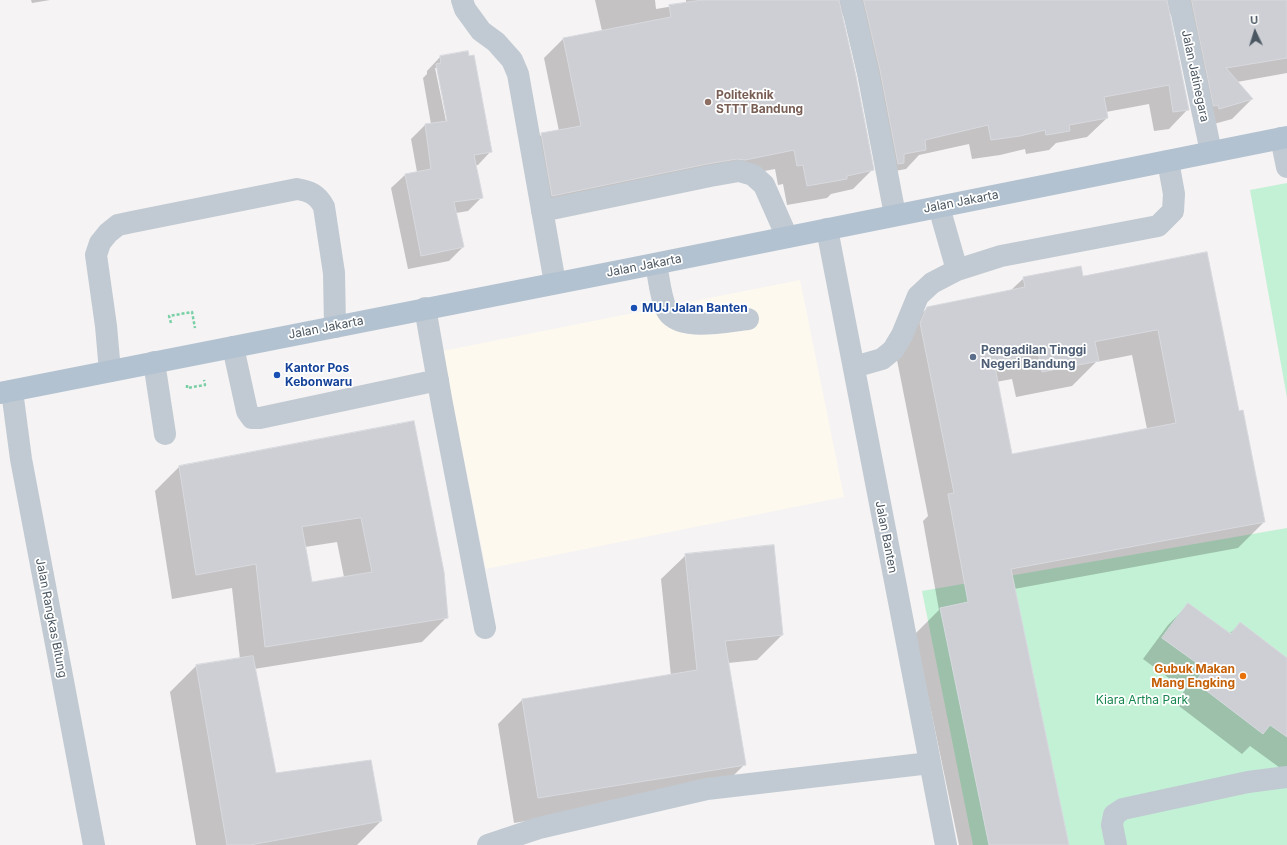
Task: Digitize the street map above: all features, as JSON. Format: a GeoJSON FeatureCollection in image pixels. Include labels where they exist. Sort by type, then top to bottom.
{"type":"FeatureCollection","features":[{"type":"Feature","properties":{"kind":"main road","name":"Jalan Jakarta"},"geometry":{"type":"LineString","coordinates":[[6,392],[1284,138]]}},
{"type":"Feature","properties":{"kind":"street"},"geometry":{"type":"LineString","coordinates":[[462,0],[465,9],[481,31],[496,42],[512,60],[518,74],[555,283]]}},
{"type":"Feature","properties":{"kind":"street"},"geometry":{"type":"LineString","coordinates":[[851,0],[868,73],[895,215]]}},
{"type":"Feature","properties":{"kind":"street","name":"Jalan Jatinegara"},"geometry":{"type":"LineString","coordinates":[[1179,0],[1211,152]]}},
{"type":"Feature","properties":{"kind":"street"},"geometry":{"type":"LineString","coordinates":[[1284,138],[1287,167]]}},
{"type":"Feature","properties":{"kind":"street"},"geometry":{"type":"LineString","coordinates":[[854,367],[882,359],[893,350],[902,335],[918,296],[932,283],[957,270],[1001,256],[1158,226],[1173,211],[1174,194],[1168,161]]}},
{"type":"Feature","properties":{"kind":"street"},"geometry":{"type":"LineString","coordinates":[[542,211],[739,171],[753,175],[764,185],[787,237]]}},
{"type":"Feature","properties":{"kind":"street"},"geometry":{"type":"LineString","coordinates":[[110,371],[106,326],[96,255],[100,243],[108,233],[118,225],[297,189],[305,190],[320,198],[324,207],[334,273],[335,327]]}},
{"type":"Feature","properties":{"kind":"street"},"geometry":{"type":"LineString","coordinates":[[939,207],[957,270]]}},
{"type":"Feature","properties":{"kind":"street","name":"Jalan Banten"},"geometry":{"type":"LineString","coordinates":[[827,229],[946,845]]}},
{"type":"Feature","properties":{"kind":"street"},"geometry":{"type":"LineString","coordinates":[[656,264],[667,310],[678,320],[694,324],[748,319]]}},
{"type":"Feature","properties":{"kind":"street"},"geometry":{"type":"LineString","coordinates":[[425,308],[485,628]]}},
{"type":"Feature","properties":{"kind":"street"},"geometry":{"type":"LineString","coordinates":[[233,347],[247,411],[252,418],[260,418],[438,380]]}},
{"type":"Feature","properties":{"kind":"street"},"geometry":{"type":"LineString","coordinates":[[154,362],[165,434]]}},
{"type":"Feature","properties":{"kind":"street","name":"Jalan Rangkas Bitung"},"geometry":{"type":"LineString","coordinates":[[6,392],[21,459],[94,845]]}},
{"type":"Feature","properties":{"kind":"street"},"geometry":{"type":"LineString","coordinates":[[488,845],[539,828],[707,789],[930,763]]}},
{"type":"Feature","properties":{"kind":"street"},"geometry":{"type":"LineString","coordinates":[[1116,845],[1112,825],[1114,815],[1123,809],[1248,782],[1287,777]]}},
{"type":"Feature","properties":{"kind":"path"},"geometry":{"type":"LineString","coordinates":[[171,323],[169,316],[192,312]]}},
{"type":"Feature","properties":{"kind":"path"},"geometry":{"type":"LineString","coordinates":[[187,383],[187,388],[205,385]]}},
{"type":"Feature","properties":{"kind":"shaded area"},"geometry":{"type":"Polygon","coordinates":[[[800,280],[844,497],[486,569],[442,351],[800,280]]]}},
{"type":"Feature","properties":{"kind":"green space"},"geometry":{"type":"Polygon","coordinates":[[[1287,183],[1287,398],[1250,190],[1287,183]]]}},
{"type":"Feature","properties":{"kind":"green space","name":"Kiara Artha Park"},"geometry":{"type":"Polygon","coordinates":[[[1287,528],[1287,845],[973,845],[922,591],[1287,528]]]}},
{"type":"Feature","properties":{"kind":"building"},"geometry":{"type":"Polygon","coordinates":[[[703,0],[839,0],[856,76],[874,170],[847,176],[847,179],[807,186],[803,165],[797,166],[794,150],[745,160],[737,159],[707,164],[552,196],[541,133],[581,126],[563,38],[671,17],[669,5],[703,0]]]}},
{"type":"Feature","properties":{"kind":"building"},"geometry":{"type":"Polygon","coordinates":[[[864,0],[1167,0],[1189,110],[1173,112],[1169,85],[1104,97],[1108,118],[1069,125],[1070,131],[1046,135],[1045,130],[1020,136],[991,140],[988,125],[925,140],[926,150],[904,154],[904,163],[898,164],[880,70],[864,0]]]}},
{"type":"Feature","properties":{"kind":"building"},"geometry":{"type":"Polygon","coordinates":[[[1192,0],[1287,0],[1287,58],[1226,68],[1253,99],[1219,109],[1218,105],[1214,106],[1192,0]]]}},
{"type":"Feature","properties":{"kind":"building"},"geometry":{"type":"Polygon","coordinates":[[[468,51],[469,56],[474,55],[492,152],[474,155],[483,198],[454,202],[464,247],[421,256],[405,174],[431,169],[425,124],[447,121],[436,64],[441,63],[440,56],[468,51]]]}},
{"type":"Feature","properties":{"kind":"building"},"geometry":{"type":"Polygon","coordinates":[[[1207,252],[1239,411],[1243,410],[1265,522],[1011,569],[1069,845],[989,845],[940,608],[968,602],[948,494],[954,493],[920,323],[927,307],[1025,287],[1023,277],[1081,266],[1083,276],[1207,252]],[[1158,330],[1095,342],[1099,361],[1042,372],[1038,353],[994,362],[1012,454],[1176,423],[1158,330]]]}},
{"type":"Feature","properties":{"kind":"building"},"geometry":{"type":"Polygon","coordinates":[[[414,421],[444,572],[448,618],[265,647],[256,564],[196,575],[179,466],[414,421]],[[361,518],[302,527],[312,582],[372,572],[361,518]]]}},
{"type":"Feature","properties":{"kind":"building"},"geometry":{"type":"Polygon","coordinates":[[[774,545],[783,635],[725,641],[746,765],[538,798],[522,699],[697,670],[685,554],[774,545]]]}},
{"type":"Feature","properties":{"kind":"building","name":"Gubuk Makan Mang Engking"},"geometry":{"type":"Polygon","coordinates":[[[1188,603],[1231,634],[1240,622],[1287,658],[1287,737],[1270,725],[1263,734],[1195,682],[1205,669],[1162,638],[1188,603]]]}},
{"type":"Feature","properties":{"kind":"building"},"geometry":{"type":"Polygon","coordinates":[[[253,656],[276,773],[371,760],[382,821],[250,845],[227,845],[196,665],[253,656]]]}},
{"type":"Feature","properties":{"kind":"place","name":"Politeknik STTT Bandung"},"geometry":{"type":"Point","coordinates":[708,102]}},
{"type":"Feature","properties":{"kind":"place","name":"MUJ Jalan Banten"},"geometry":{"type":"Point","coordinates":[634,308]}},
{"type":"Feature","properties":{"kind":"place","name":"Pengadilan Tinggi Negeri Bandung"},"geometry":{"type":"Point","coordinates":[973,357]}},
{"type":"Feature","properties":{"kind":"place","name":"Kantor Pos Kebonwaru"},"geometry":{"type":"Point","coordinates":[277,375]}},
{"type":"Feature","properties":{"kind":"place","name":"Gubuk Makan Mang Engking"},"geometry":{"type":"Point","coordinates":[1243,676]}}]}
